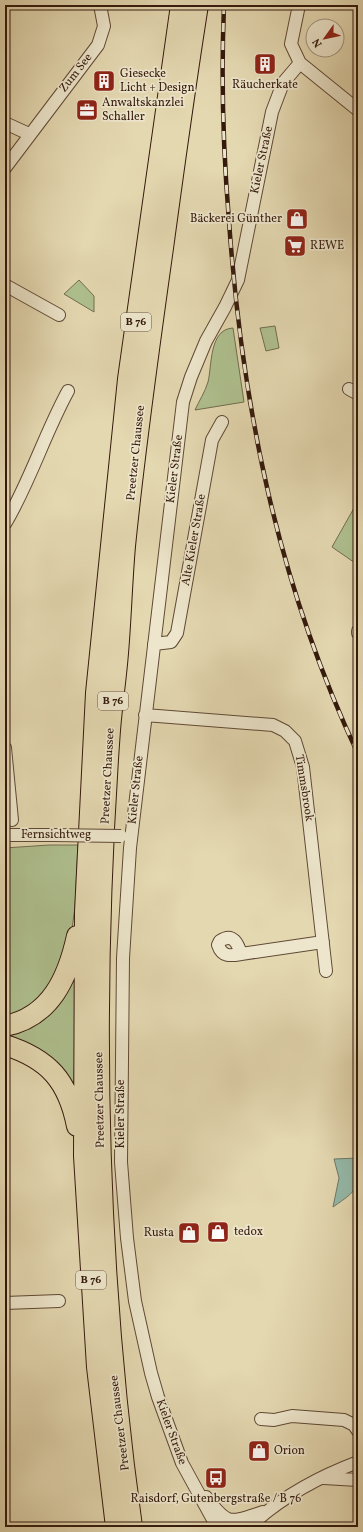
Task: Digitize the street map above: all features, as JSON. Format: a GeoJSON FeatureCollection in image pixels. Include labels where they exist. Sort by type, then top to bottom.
{"type":"FeatureCollection","features":[{"type":"Feature","properties":{"kind":"highway","name":"Preetzer Chaussee"},"geometry":{"type":"LineString","coordinates":[[116,1527],[97,1366],[84,1156],[85,912],[96,693],[126,395],[181,5]]}},
{"type":"Feature","properties":{"kind":"highway","name":"Preetzer Chaussee"},"geometry":{"type":"LineString","coordinates":[[132,1527],[116,1401],[107,1288],[100,1137],[99,1024],[102,883],[110,728],[118,654],[125,548],[144,382],[198,5]]}},
{"type":"Feature","properties":{"kind":"highway","name":"B 76"},"geometry":{"type":"LineString","coordinates":[[5,1026],[31,1016],[49,1002],[63,981],[72,960],[79,924],[85,912]]}},
{"type":"Feature","properties":{"kind":"highway","name":"B 76"},"geometry":{"type":"LineString","coordinates":[[5,1045],[36,1058],[56,1074],[62,1082],[73,1108],[84,1156]]}},
{"type":"Feature","properties":{"kind":"street","name":"Zum See"},"geometry":{"type":"LineString","coordinates":[[5,168],[29,134],[98,45],[104,26],[100,5]]}},
{"type":"Feature","properties":{"kind":"street"},"geometry":{"type":"LineString","coordinates":[[299,5],[291,44],[300,63],[358,110]]}},
{"type":"Feature","properties":{"kind":"street","name":"Kieler Straße"},"geometry":{"type":"LineString","coordinates":[[217,1527],[183,1465],[158,1397],[136,1300],[127,1238],[121,1162],[122,1010],[126,835],[145,715],[183,402],[191,377],[206,341],[226,307],[238,280],[272,112],[283,83],[300,63]]}},
{"type":"Feature","properties":{"kind":"street"},"geometry":{"type":"LineString","coordinates":[[5,123],[29,134]]}},
{"type":"Feature","properties":{"kind":"street"},"geometry":{"type":"LineString","coordinates":[[5,284],[59,315]]}},
{"type":"Feature","properties":{"kind":"street"},"geometry":{"type":"LineString","coordinates":[[5,524],[16,508],[46,433],[68,391]]}},
{"type":"Feature","properties":{"kind":"street","name":"Alte Kieler Straße"},"geometry":{"type":"LineString","coordinates":[[154,644],[171,642],[177,633],[212,440],[222,422]]}},
{"type":"Feature","properties":{"kind":"street","name":"Timmsbrook"},"geometry":{"type":"LineString","coordinates":[[145,715],[273,725],[286,731],[295,741],[301,759],[306,792],[326,971]]}},
{"type":"Feature","properties":{"kind":"street"},"geometry":{"type":"LineString","coordinates":[[5,748],[12,820]]}},
{"type":"Feature","properties":{"kind":"street","name":"Fernsichtweg"},"geometry":{"type":"LineString","coordinates":[[5,835],[126,835]]}},
{"type":"Feature","properties":{"kind":"street"},"geometry":{"type":"LineString","coordinates":[[241,954],[322,942]]}},
{"type":"Feature","properties":{"kind":"street"},"geometry":{"type":"LineString","coordinates":[[5,1304],[59,1301]]}},
{"type":"Feature","properties":{"kind":"street"},"geometry":{"type":"LineString","coordinates":[[261,1418],[274,1420],[292,1416],[344,1420],[354,1425],[358,1431]]}},
{"type":"Feature","properties":{"kind":"street"},"geometry":{"type":"LineString","coordinates":[[249,1527],[268,1511],[301,1489],[321,1478],[358,1462]]}},
{"type":"Feature","properties":{"kind":"street"},"geometry":{"type":"LineString","coordinates":[[183,1465],[221,1517],[232,1520],[268,1511]]}},
{"type":"Feature","properties":{"kind":"street"},"geometry":{"type":"LineString","coordinates":[[321,1478],[358,1480]]}},
{"type":"Feature","properties":{"kind":"shaded area"},"geometry":{"type":"Polygon","coordinates":[[[79,280],[94,296],[94,312],[64,294],[79,280]]]}},
{"type":"Feature","properties":{"kind":"shaded area"},"geometry":{"type":"Polygon","coordinates":[[[275,326],[279,348],[266,351],[260,328],[275,326]]]}},
{"type":"Feature","properties":{"kind":"shaded area"},"geometry":{"type":"Polygon","coordinates":[[[233,328],[244,402],[195,410],[208,382],[211,358],[216,341],[225,330],[233,328]]]}},
{"type":"Feature","properties":{"kind":"shaded area"},"geometry":{"type":"Polygon","coordinates":[[[354,508],[358,510],[358,565],[332,547],[354,508]]]}},
{"type":"Feature","properties":{"kind":"shaded area"},"geometry":{"type":"Polygon","coordinates":[[[78,845],[75,907],[68,958],[33,1009],[5,1020],[5,848],[78,845]]]}},
{"type":"Feature","properties":{"kind":"shaded area"},"geometry":{"type":"Polygon","coordinates":[[[76,969],[74,1091],[8,1041],[5,1030],[76,969]]]}},
{"type":"Feature","properties":{"kind":"shaded area"},"geometry":{"type":"Polygon","coordinates":[[[358,1158],[358,1177],[355,1188],[348,1196],[333,1207],[339,1178],[334,1159],[358,1158]]]}},
{"type":"Feature","properties":{"kind":"railway"},"geometry":{"type":"LineString","coordinates":[[224,5],[223,86],[227,194],[235,290],[243,359],[254,427],[268,494],[285,560],[306,625],[330,690],[358,754]]}},
{"type":"Feature","properties":{"kind":"place","name":"Räucherkate"},"geometry":{"type":"Point","coordinates":[265,64]}},
{"type":"Feature","properties":{"kind":"place","name":"Giesecke Licht + Design"},"geometry":{"type":"Point","coordinates":[104,81]}},
{"type":"Feature","properties":{"kind":"place","name":"Anwaltskanzlei Schaller"},"geometry":{"type":"Point","coordinates":[87,110]}},
{"type":"Feature","properties":{"kind":"place","name":"Bäckerei Günther"},"geometry":{"type":"Point","coordinates":[297,219]}},
{"type":"Feature","properties":{"kind":"place","name":"REWE"},"geometry":{"type":"Point","coordinates":[295,246]}},
{"type":"Feature","properties":{"kind":"place","name":"tedox"},"geometry":{"type":"Point","coordinates":[218,1232]}},
{"type":"Feature","properties":{"kind":"place","name":"Rusta"},"geometry":{"type":"Point","coordinates":[189,1233]}},
{"type":"Feature","properties":{"kind":"place","name":"Orion"},"geometry":{"type":"Point","coordinates":[259,1451]}},
{"type":"Feature","properties":{"kind":"place","name":"Raisdorf, Gutenbergstraße / B 76"},"geometry":{"type":"Point","coordinates":[216,1478]}}]}
